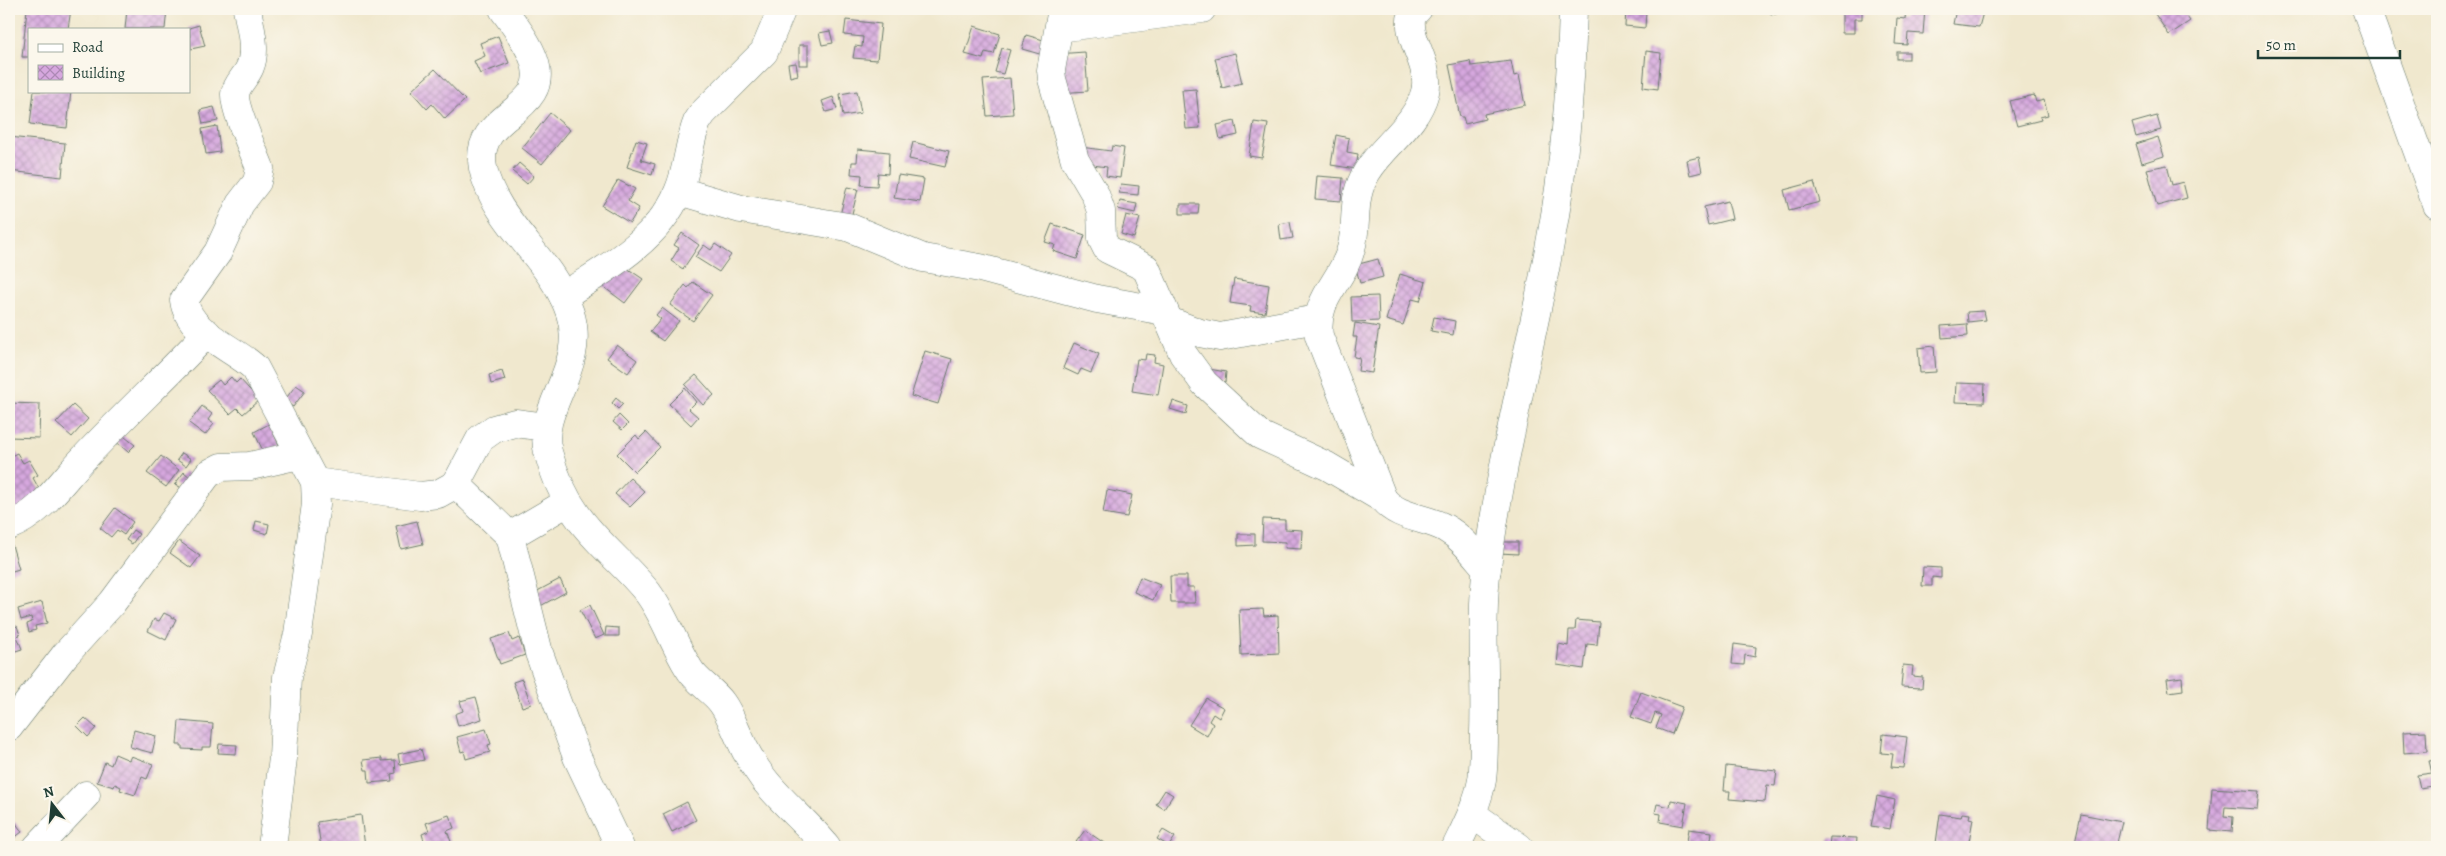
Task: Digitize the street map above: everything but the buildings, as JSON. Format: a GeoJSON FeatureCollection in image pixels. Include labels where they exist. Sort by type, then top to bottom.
{"type":"FeatureCollection","features":[{"type":"Feature","properties":{"kind":"street"},"geometry":{"type":"LineString","coordinates":[[247,9],[252,58],[250,68],[238,85],[235,96],[237,108],[260,168],[259,177],[240,204],[218,252],[184,300],[185,309],[191,319],[255,368],[299,455],[315,482],[316,504],[298,634],[288,677],[283,758],[272,847]]}},
{"type":"Feature","properties":{"kind":"street"},"geometry":{"type":"LineString","coordinates":[[504,9],[534,61],[537,82],[529,98],[485,138],[482,150],[486,180],[497,201],[563,296],[572,324],[572,359],[546,427],[548,452],[568,502],[586,527],[647,593],[662,614],[688,667],[723,704],[744,748],[764,779],[827,847]]}},
{"type":"Feature","properties":{"kind":"street"},"geometry":{"type":"LineString","coordinates":[[563,296],[613,262],[655,230],[671,208],[679,191],[697,122],[703,113],[764,52],[782,9]]}},
{"type":"Feature","properties":{"kind":"street"},"geometry":{"type":"LineString","coordinates":[[1202,9],[1060,18],[1051,70],[1052,79],[1075,160],[1095,194],[1101,211],[1103,244],[1107,249],[1146,268],[1166,316],[1192,369],[1251,428],[1268,439],[1326,466],[1383,499],[1395,510],[1444,528],[1463,542],[1487,569]]}},
{"type":"Feature","properties":{"kind":"street"},"geometry":{"type":"LineString","coordinates":[[1383,499],[1325,355],[1319,336],[1317,319],[1321,306],[1351,250],[1358,187],[1378,157],[1410,123],[1425,92],[1426,77],[1424,64],[1411,28],[1412,9]]}},
{"type":"Feature","properties":{"kind":"street"},"geometry":{"type":"LineString","coordinates":[[1456,847],[1472,814],[1482,771],[1484,602],[1487,569],[1497,497],[1551,238],[1561,175],[1567,119],[1572,9]]}},
{"type":"Feature","properties":{"kind":"street"},"geometry":{"type":"LineString","coordinates":[[2366,9],[2437,206]]}},
{"type":"Feature","properties":{"kind":"street"},"geometry":{"type":"LineString","coordinates":[[679,191],[741,209],[848,227],[928,260],[980,268],[1166,316],[1200,333],[1220,337],[1317,319]]}},
{"type":"Feature","properties":{"kind":"street"},"geometry":{"type":"LineString","coordinates":[[9,526],[22,521],[41,507],[84,458],[167,376],[207,333]]}},
{"type":"Feature","properties":{"kind":"street"},"geometry":{"type":"LineString","coordinates":[[315,482],[420,496],[438,494],[456,484],[480,439],[494,429],[515,423],[546,427]]}},
{"type":"Feature","properties":{"kind":"street"},"geometry":{"type":"LineString","coordinates":[[9,727],[65,655],[112,603],[208,474],[221,467],[265,463],[299,455]]}},
{"type":"Feature","properties":{"kind":"street"},"geometry":{"type":"LineString","coordinates":[[456,484],[510,536],[539,652],[577,757],[620,847]]}},
{"type":"Feature","properties":{"kind":"street"},"geometry":{"type":"LineString","coordinates":[[510,536],[568,502]]}},
{"type":"Feature","properties":{"kind":"street"},"geometry":{"type":"LineString","coordinates":[[37,847],[86,795]]}},
{"type":"Feature","properties":{"kind":"street"},"geometry":{"type":"LineString","coordinates":[[1472,814],[1519,847]]}}]}
